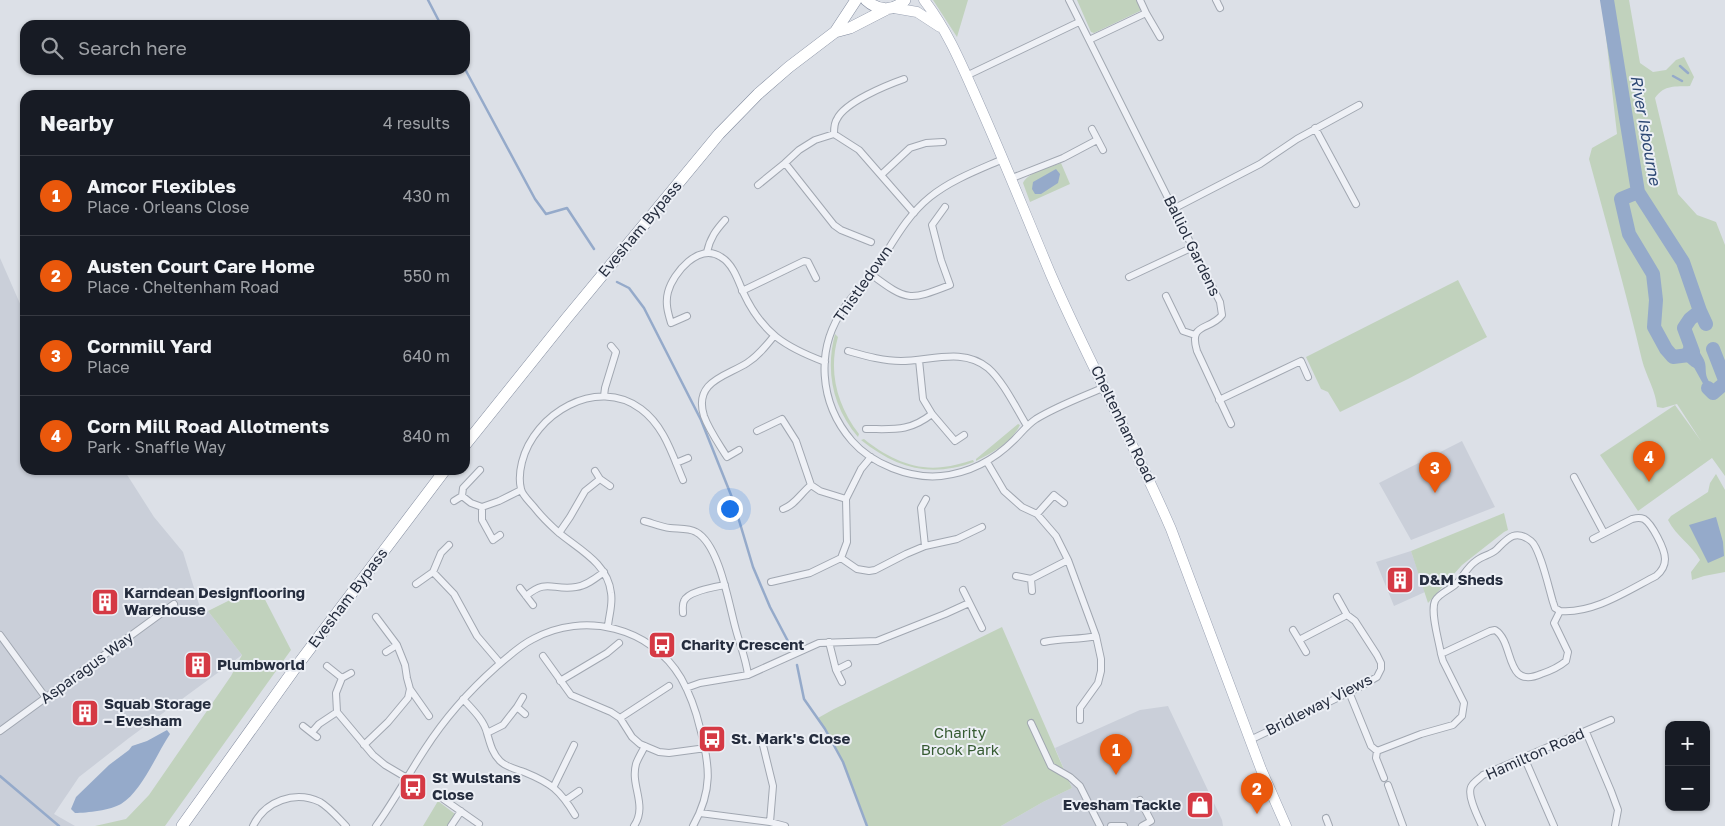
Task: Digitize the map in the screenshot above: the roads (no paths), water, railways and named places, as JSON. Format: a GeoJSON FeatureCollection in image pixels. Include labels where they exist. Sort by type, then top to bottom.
{"type":"FeatureCollection","features":[{"type":"Feature","properties":{"kind":"highway","name":"Evesham Bypass"},"geometry":{"type":"LineString","coordinates":[[470,439],[566,319],[720,134],[758,94],[789,66],[835,32],[856,0]]}},
{"type":"Feature","properties":{"kind":"highway"},"geometry":{"type":"LineString","coordinates":[[866,0],[876,7],[890,8]]}},
{"type":"Feature","properties":{"kind":"highway","name":"Evesham Bypass"},"geometry":{"type":"LineString","coordinates":[[835,32],[850,28],[905,0]]}},
{"type":"Feature","properties":{"kind":"highway","name":"Evesham Bypass"},"geometry":{"type":"LineString","coordinates":[[182,826],[293,671],[441,475]]}},
{"type":"Feature","properties":{"kind":"main road","name":"Cheltenham Road"},"geometry":{"type":"LineString","coordinates":[[924,0],[934,13],[955,51],[1012,178],[1058,289],[1171,529],[1250,740],[1286,826]]}},
{"type":"Feature","properties":{"kind":"main road","name":"Cheltenham Road"},"geometry":{"type":"LineString","coordinates":[[890,8],[918,12],[942,30]]}},
{"type":"Feature","properties":{"kind":"street","name":"Balliol Gardens"},"geometry":{"type":"LineString","coordinates":[[1069,0],[1128,121],[1215,291],[1222,309],[1222,315],[1218,320],[1203,326],[1195,334]]}},
{"type":"Feature","properties":{"kind":"street"},"geometry":{"type":"LineString","coordinates":[[1140,0],[1160,37]]}},
{"type":"Feature","properties":{"kind":"street"},"geometry":{"type":"LineString","coordinates":[[1216,0],[1220,8]]}},
{"type":"Feature","properties":{"kind":"street"},"geometry":{"type":"LineString","coordinates":[[1089,40],[1146,13]]}},
{"type":"Feature","properties":{"kind":"street"},"geometry":{"type":"LineString","coordinates":[[966,76],[1080,22]]}},
{"type":"Feature","properties":{"kind":"street"},"geometry":{"type":"LineString","coordinates":[[834,134],[835,122],[841,112],[878,89],[904,79]]}},
{"type":"Feature","properties":{"kind":"street"},"geometry":{"type":"LineString","coordinates":[[1174,209],[1260,164],[1297,138],[1359,106]]}},
{"type":"Feature","properties":{"kind":"street"},"geometry":{"type":"LineString","coordinates":[[1315,128],[1356,204]]}},
{"type":"Feature","properties":{"kind":"street"},"geometry":{"type":"LineString","coordinates":[[1092,129],[1103,150]]}},
{"type":"Feature","properties":{"kind":"street"},"geometry":{"type":"LineString","coordinates":[[758,185],[785,164],[799,150],[815,140],[834,134]]}},
{"type":"Feature","properties":{"kind":"street"},"geometry":{"type":"LineString","coordinates":[[834,134],[859,150],[914,213]]}},
{"type":"Feature","properties":{"kind":"street"},"geometry":{"type":"LineString","coordinates":[[1012,178],[1063,158],[1097,140]]}},
{"type":"Feature","properties":{"kind":"street"},"geometry":{"type":"LineString","coordinates":[[881,175],[910,148],[926,143],[943,142]]}},
{"type":"Feature","properties":{"kind":"street","name":"Thistledown"},"geometry":{"type":"LineString","coordinates":[[1003,159],[940,190],[914,213],[893,240],[872,275],[855,293],[835,322],[830,336],[824,375],[830,406],[849,437],[859,449],[871,457],[883,464],[918,475],[940,476],[965,471],[987,462],[1002,452],[1027,426],[1044,415],[1104,387]]}},
{"type":"Feature","properties":{"kind":"street"},"geometry":{"type":"LineString","coordinates":[[785,164],[834,225],[841,230],[872,242]]}},
{"type":"Feature","properties":{"kind":"street"},"geometry":{"type":"LineString","coordinates":[[872,275],[894,292],[904,296],[916,296],[950,285],[940,260],[932,225],[945,207]]}},
{"type":"Feature","properties":{"kind":"street"},"geometry":{"type":"LineString","coordinates":[[707,252],[715,232],[725,220]]}},
{"type":"Feature","properties":{"kind":"street"},"geometry":{"type":"LineString","coordinates":[[1129,277],[1193,247]]}},
{"type":"Feature","properties":{"kind":"street"},"geometry":{"type":"LineString","coordinates":[[687,316],[671,323],[667,308],[668,293],[672,280],[679,271],[697,256],[707,252],[722,257],[736,275],[742,291],[764,327],[796,350],[826,362]]}},
{"type":"Feature","properties":{"kind":"street"},"geometry":{"type":"LineString","coordinates":[[742,291],[804,261],[808,262],[816,278]]}},
{"type":"Feature","properties":{"kind":"street"},"geometry":{"type":"LineString","coordinates":[[1166,296],[1183,331],[1195,334],[1194,341],[1197,351],[1230,424]]}},
{"type":"Feature","properties":{"kind":"street"},"geometry":{"type":"LineString","coordinates":[[739,450],[726,456],[704,417],[702,402],[710,384],[716,378],[747,364],[756,357],[774,336]]}},
{"type":"Feature","properties":{"kind":"street"},"geometry":{"type":"LineString","coordinates":[[604,396],[604,388],[616,352],[611,346]]}},
{"type":"Feature","properties":{"kind":"street"},"geometry":{"type":"LineString","coordinates":[[848,351],[882,360],[961,357],[971,359],[985,366],[999,381],[1027,426]]}},
{"type":"Feature","properties":{"kind":"street"},"geometry":{"type":"LineString","coordinates":[[919,360],[923,399],[932,414],[955,441],[964,435]]}},
{"type":"Feature","properties":{"kind":"street"},"geometry":{"type":"LineString","coordinates":[[1219,400],[1301,362],[1308,377]]}},
{"type":"Feature","properties":{"kind":"street"},"geometry":{"type":"LineString","coordinates":[[608,626],[612,594],[609,580],[604,572],[592,559],[546,522],[521,490],[520,476],[524,455],[533,436],[541,426],[572,403],[604,396],[630,402],[657,425],[664,436],[683,480]]}},
{"type":"Feature","properties":{"kind":"street"},"geometry":{"type":"LineString","coordinates":[[866,429],[910,427],[932,414]]}},
{"type":"Feature","properties":{"kind":"street"},"geometry":{"type":"LineString","coordinates":[[757,431],[782,419],[796,441],[810,485],[820,491],[846,499]]}},
{"type":"Feature","properties":{"kind":"street"},"geometry":{"type":"LineString","coordinates":[[770,582],[810,572],[841,558],[847,542],[846,499],[861,469],[871,457]]}},
{"type":"Feature","properties":{"kind":"street"},"geometry":{"type":"LineString","coordinates":[[676,463],[688,458]]}},
{"type":"Feature","properties":{"kind":"street"},"geometry":{"type":"LineString","coordinates":[[987,462],[1004,491],[1022,507],[1037,514],[1056,536],[1068,560],[1096,636],[1101,659],[1101,672],[1098,683],[1080,708],[1080,720]]}},
{"type":"Feature","properties":{"kind":"street"},"geometry":{"type":"LineString","coordinates":[[462,496],[463,488],[480,470]]}},
{"type":"Feature","properties":{"kind":"street"},"geometry":{"type":"LineString","coordinates":[[595,471],[600,480],[610,486]]}},
{"type":"Feature","properties":{"kind":"street"},"geometry":{"type":"LineString","coordinates":[[1574,477],[1604,533]]}},
{"type":"Feature","properties":{"kind":"street"},"geometry":{"type":"LineString","coordinates":[[559,533],[585,491],[600,480]]}},
{"type":"Feature","properties":{"kind":"street"},"geometry":{"type":"LineString","coordinates":[[783,509],[796,501],[810,485]]}},
{"type":"Feature","properties":{"kind":"street"},"geometry":{"type":"LineString","coordinates":[[462,496],[471,503],[482,507],[521,490]]}},
{"type":"Feature","properties":{"kind":"street"},"geometry":{"type":"LineString","coordinates":[[1037,514],[1054,495],[1064,503]]}},
{"type":"Feature","properties":{"kind":"street"},"geometry":{"type":"LineString","coordinates":[[454,501],[462,496]]}},
{"type":"Feature","properties":{"kind":"street"},"geometry":{"type":"LineString","coordinates":[[925,546],[921,508],[926,499]]}},
{"type":"Feature","properties":{"kind":"street"},"geometry":{"type":"LineString","coordinates":[[482,507],[482,520],[493,540],[500,535]]}},
{"type":"Feature","properties":{"kind":"street"},"geometry":{"type":"LineString","coordinates":[[1377,751],[1421,734],[1453,725],[1462,716],[1464,703],[1445,668],[1441,654],[1434,611],[1435,602],[1439,596],[1456,584],[1469,567],[1495,550],[1510,536],[1524,537],[1534,544],[1538,550],[1555,608],[1560,612],[1577,610],[1611,600],[1661,572],[1665,558],[1663,552],[1652,528],[1643,519],[1632,519],[1594,539]]}},
{"type":"Feature","properties":{"kind":"street"},"geometry":{"type":"LineString","coordinates":[[644,520],[663,527],[695,531],[709,544],[725,585],[736,631],[747,665],[748,675]]}},
{"type":"Feature","properties":{"kind":"street"},"geometry":{"type":"LineString","coordinates":[[841,558],[857,569],[875,570],[925,546],[957,539],[982,527]]}},
{"type":"Feature","properties":{"kind":"street"},"geometry":{"type":"LineString","coordinates":[[416,584],[433,572],[441,554],[450,545]]}},
{"type":"Feature","properties":{"kind":"street"},"geometry":{"type":"LineString","coordinates":[[1016,576],[1031,579],[1068,560]]}},
{"type":"Feature","properties":{"kind":"street"},"geometry":{"type":"LineString","coordinates":[[433,572],[454,594],[477,636],[500,663]]}},
{"type":"Feature","properties":{"kind":"street"},"geometry":{"type":"LineString","coordinates":[[526,596],[539,587],[546,585],[574,588],[583,586],[604,572]]}},
{"type":"Feature","properties":{"kind":"street"},"geometry":{"type":"LineString","coordinates":[[1031,579],[1032,591]]}},
{"type":"Feature","properties":{"kind":"street"},"geometry":{"type":"LineString","coordinates":[[683,613],[683,604],[688,596],[725,585]]}},
{"type":"Feature","properties":{"kind":"street"},"geometry":{"type":"LineString","coordinates":[[520,588],[533,605]]}},
{"type":"Feature","properties":{"kind":"street"},"geometry":{"type":"LineString","coordinates":[[963,590],[982,628]]}},
{"type":"Feature","properties":{"kind":"street","name":"Bridleway Views"},"geometry":{"type":"LineString","coordinates":[[1250,740],[1377,677],[1381,669],[1381,663],[1355,621],[1347,615],[1337,597]]}},
{"type":"Feature","properties":{"kind":"street"},"geometry":{"type":"LineString","coordinates":[[686,688],[700,683],[748,675],[819,643],[877,641],[969,603]]}},
{"type":"Feature","properties":{"kind":"street","name":"Asparagus Way"},"geometry":{"type":"LineString","coordinates":[[0,731],[174,604]]}},
{"type":"Feature","properties":{"kind":"street"},"geometry":{"type":"LineString","coordinates":[[1441,654],[1495,630],[1504,639],[1516,672],[1527,677],[1534,677],[1562,665],[1568,656],[1568,652],[1555,626],[1556,618],[1560,612]]}},
{"type":"Feature","properties":{"kind":"street"},"geometry":{"type":"LineString","coordinates":[[1299,640],[1347,615]]}},
{"type":"Feature","properties":{"kind":"street"},"geometry":{"type":"LineString","coordinates":[[376,617],[397,645],[405,664],[410,689],[429,716]]}},
{"type":"Feature","properties":{"kind":"street"},"geometry":{"type":"LineString","coordinates":[[376,826],[444,722],[463,699],[500,663],[531,640],[546,633],[567,626],[588,624],[608,626],[635,636],[652,646],[674,669],[686,688],[696,713],[706,748],[708,778],[706,798],[694,826]]}},
{"type":"Feature","properties":{"kind":"street"},"geometry":{"type":"LineString","coordinates":[[1293,630],[1306,652]]}},
{"type":"Feature","properties":{"kind":"street"},"geometry":{"type":"LineString","coordinates":[[0,635],[46,698]]}},
{"type":"Feature","properties":{"kind":"street"},"geometry":{"type":"LineString","coordinates":[[1044,642],[1060,638],[1083,639],[1096,636]]}},
{"type":"Feature","properties":{"kind":"street"},"geometry":{"type":"LineString","coordinates":[[829,642],[836,670],[842,682]]}},
{"type":"Feature","properties":{"kind":"street"},"geometry":{"type":"LineString","coordinates":[[560,681],[619,643]]}},
{"type":"Feature","properties":{"kind":"street"},"geometry":{"type":"LineString","coordinates":[[386,652],[397,645]]}},
{"type":"Feature","properties":{"kind":"street"},"geometry":{"type":"LineString","coordinates":[[544,656],[571,695],[584,702],[602,707],[620,718],[632,737],[645,746],[659,752],[669,753],[706,748]]}},
{"type":"Feature","properties":{"kind":"street"},"geometry":{"type":"LineString","coordinates":[[836,670],[848,664]]}},
{"type":"Feature","properties":{"kind":"street"},"geometry":{"type":"LineString","coordinates":[[327,666],[342,678]]}},
{"type":"Feature","properties":{"kind":"street"},"geometry":{"type":"LineString","coordinates":[[351,673],[342,678],[336,693],[337,712],[373,756],[407,778]]}},
{"type":"Feature","properties":{"kind":"street"},"geometry":{"type":"LineString","coordinates":[[620,718],[669,686]]}},
{"type":"Feature","properties":{"kind":"street"},"geometry":{"type":"LineString","coordinates":[[364,745],[388,722],[408,698],[410,689]]}},
{"type":"Feature","properties":{"kind":"street"},"geometry":{"type":"LineString","coordinates":[[1349,692],[1371,746],[1377,751]]}},
{"type":"Feature","properties":{"kind":"street"},"geometry":{"type":"LineString","coordinates":[[487,733],[503,726],[524,697]]}},
{"type":"Feature","properties":{"kind":"street"},"geometry":{"type":"LineString","coordinates":[[463,699],[477,714],[487,733],[492,750],[500,761],[511,768],[539,778],[554,786],[566,800],[575,815]]}},
{"type":"Feature","properties":{"kind":"street"},"geometry":{"type":"LineString","coordinates":[[517,707],[525,714]]}},
{"type":"Feature","properties":{"kind":"street"},"geometry":{"type":"LineString","coordinates":[[303,726],[315,735],[319,724],[337,712]]}},
{"type":"Feature","properties":{"kind":"street","name":"Hamilton Road"},"geometry":{"type":"LineString","coordinates":[[1482,826],[1471,796],[1472,785],[1483,776],[1611,720]]}},
{"type":"Feature","properties":{"kind":"street"},"geometry":{"type":"LineString","coordinates":[[1031,724],[1051,766],[1070,777],[1080,786],[1100,826]]}},
{"type":"Feature","properties":{"kind":"street"},"geometry":{"type":"LineString","coordinates":[[1586,732],[1612,791],[1618,810],[1615,826]]}},
{"type":"Feature","properties":{"kind":"street"},"geometry":{"type":"LineString","coordinates":[[761,737],[773,786],[770,822]]}},
{"type":"Feature","properties":{"kind":"street"},"geometry":{"type":"LineString","coordinates":[[554,786],[574,744]]}},
{"type":"Feature","properties":{"kind":"street"},"geometry":{"type":"LineString","coordinates":[[634,826],[637,822],[640,807],[636,765],[645,746]]}},
{"type":"Feature","properties":{"kind":"street"},"geometry":{"type":"LineString","coordinates":[[1377,751],[1376,758],[1384,778]]}},
{"type":"Feature","properties":{"kind":"street"},"geometry":{"type":"LineString","coordinates":[[1524,757],[1554,826]]}},
{"type":"Feature","properties":{"kind":"street"},"geometry":{"type":"LineString","coordinates":[[1388,785],[1403,826]]}},
{"type":"Feature","properties":{"kind":"street"},"geometry":{"type":"LineString","coordinates":[[566,800],[579,791]]}},
{"type":"Feature","properties":{"kind":"street"},"geometry":{"type":"LineString","coordinates":[[439,796],[479,824]]}},
{"type":"Feature","properties":{"kind":"street"},"geometry":{"type":"LineString","coordinates":[[253,826],[264,811],[275,802],[293,797],[307,798],[320,802],[346,826]]}},
{"type":"Feature","properties":{"kind":"street"},"geometry":{"type":"LineString","coordinates":[[1140,800],[1151,820],[1142,826]]}},
{"type":"Feature","properties":{"kind":"street"},"geometry":{"type":"LineString","coordinates":[[451,826],[461,811]]}},
{"type":"Feature","properties":{"kind":"street"},"geometry":{"type":"LineString","coordinates":[[700,813],[770,822],[785,826]]}},
{"type":"Feature","properties":{"kind":"street"},"geometry":{"type":"LineString","coordinates":[[1326,818],[1330,826]]}},
{"type":"Feature","properties":{"kind":"street"},"geometry":{"type":"LineString","coordinates":[[1111,826],[1124,826]]}},
{"type":"Feature","properties":{"kind":"water"},"geometry":{"type":"Polygon","coordinates":[[[1056,169],[1060,174],[1058,183],[1041,194],[1035,194],[1032,189],[1033,182],[1056,169]]]}},
{"type":"Feature","properties":{"kind":"water"},"geometry":{"type":"Polygon","coordinates":[[[1687,337],[1691,337],[1705,362],[1706,375],[1710,383],[1714,387],[1725,382],[1717,397],[1711,398],[1691,362],[1680,359],[1679,354],[1687,337]]]}},
{"type":"Feature","properties":{"kind":"water"},"geometry":{"type":"Polygon","coordinates":[[[1716,517],[1723,542],[1724,556],[1708,563],[1689,525],[1716,517]]]}},
{"type":"Feature","properties":{"kind":"water"},"geometry":{"type":"Polygon","coordinates":[[[167,730],[170,734],[142,782],[129,798],[117,806],[99,811],[75,813],[71,809],[76,797],[132,746],[147,741],[167,730]]]}},
{"type":"Feature","properties":{"kind":"waterway"},"geometry":{"type":"LineString","coordinates":[[428,0],[438,20]]}},
{"type":"Feature","properties":{"kind":"waterway","name":"River Isbourne"},"geometry":{"type":"LineString","coordinates":[[1607,0],[1638,192],[1683,262],[1700,311],[1690,319],[1684,328],[1693,352]]}},
{"type":"Feature","properties":{"kind":"waterway"},"geometry":{"type":"LineString","coordinates":[[1680,66],[1688,73]]}},
{"type":"Feature","properties":{"kind":"waterway"},"geometry":{"type":"LineString","coordinates":[[468,75],[535,199],[546,214],[567,208],[594,249]]}},
{"type":"Feature","properties":{"kind":"waterway"},"geometry":{"type":"LineString","coordinates":[[1673,76],[1682,81]]}},
{"type":"Feature","properties":{"kind":"waterway"},"geometry":{"type":"LineString","coordinates":[[1638,192],[1621,199],[1629,234],[1653,274],[1656,300],[1654,327],[1666,349],[1673,357],[1689,355],[1696,361]]}},
{"type":"Feature","properties":{"kind":"waterway"},"geometry":{"type":"LineString","coordinates":[[617,282],[629,288],[644,308],[701,420],[733,500],[753,567],[770,607],[791,647]]}},
{"type":"Feature","properties":{"kind":"waterway","name":"River Isbourne"},"geometry":{"type":"LineString","coordinates":[[1700,311],[1706,324]]}},
{"type":"Feature","properties":{"kind":"waterway","name":"River Isbourne"},"geometry":{"type":"LineString","coordinates":[[1713,349],[1725,380]]}},
{"type":"Feature","properties":{"kind":"waterway"},"geometry":{"type":"LineString","coordinates":[[1708,388],[1713,393],[1725,383]]}},
{"type":"Feature","properties":{"kind":"waterway"},"geometry":{"type":"LineString","coordinates":[[797,665],[804,699],[825,729],[843,762],[867,826]]}},
{"type":"Feature","properties":{"kind":"waterway"},"geometry":{"type":"LineString","coordinates":[[0,776],[59,826]]}},
{"type":"Feature","properties":{"kind":"place","name":"Corn Mill Road Allotments"},"geometry":{"type":"Point","coordinates":[1649,482]}},
{"type":"Feature","properties":{"kind":"place","name":"Cornmill Yard"},"geometry":{"type":"Point","coordinates":[1435,493]}},
{"type":"Feature","properties":{"kind":"place","name":"D&M Sheds"},"geometry":{"type":"Point","coordinates":[1400,580]}},
{"type":"Feature","properties":{"kind":"place","name":"Karndean Designflooring Warehouse"},"geometry":{"type":"Point","coordinates":[105,602]}},
{"type":"Feature","properties":{"kind":"place","name":"Charity Crescent"},"geometry":{"type":"Point","coordinates":[662,645]}},
{"type":"Feature","properties":{"kind":"place","name":"Plumbworld"},"geometry":{"type":"Point","coordinates":[198,665]}},
{"type":"Feature","properties":{"kind":"place","name":"Squab Storage – Evesham"},"geometry":{"type":"Point","coordinates":[85,713]}},
{"type":"Feature","properties":{"kind":"place","name":"St. Mark's Close"},"geometry":{"type":"Point","coordinates":[712,739]}},
{"type":"Feature","properties":{"kind":"place","name":"Amcor Flexibles"},"geometry":{"type":"Point","coordinates":[1116,775]}},
{"type":"Feature","properties":{"kind":"place","name":"St Wulstans Close"},"geometry":{"type":"Point","coordinates":[413,787]}},
{"type":"Feature","properties":{"kind":"place","name":"Evesham Tackle"},"geometry":{"type":"Point","coordinates":[1200,805]}},
{"type":"Feature","properties":{"kind":"place","name":"Austen Court Care Home"},"geometry":{"type":"Point","coordinates":[1257,814]}},
{"type":"Feature","properties":{"kind":"park label","name":"Charity Brook Park"},"geometry":{"type":"Point","coordinates":[960,742]}}]}
